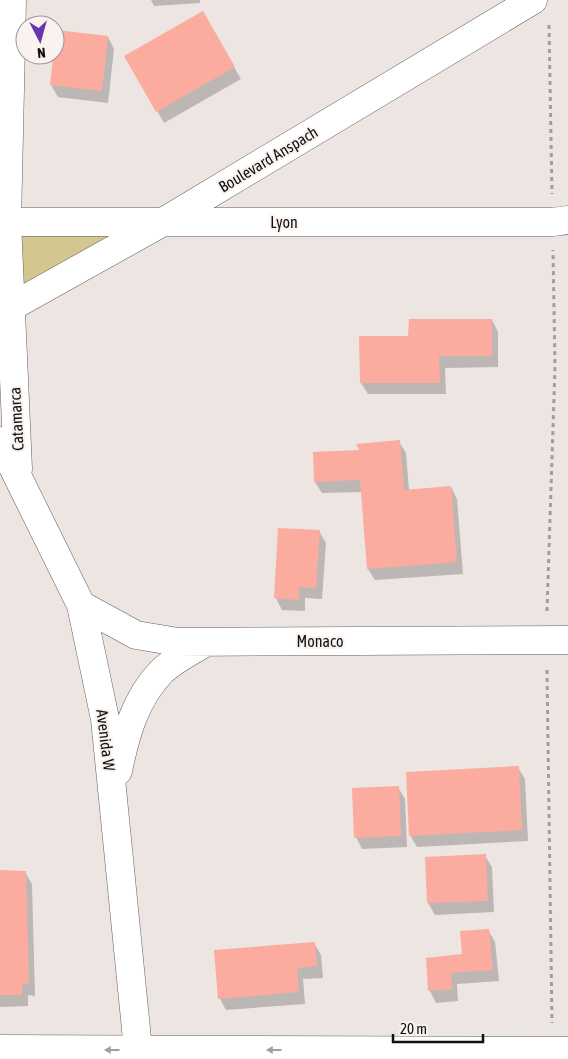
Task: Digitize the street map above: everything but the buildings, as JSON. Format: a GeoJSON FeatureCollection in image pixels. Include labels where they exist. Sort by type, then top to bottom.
{"type":"FeatureCollection","features":[{"type":"Feature","properties":{"kind":"street","name":"Catamarca"},"geometry":{"type":"LineString","coordinates":[[12,0],[4,222],[5,310],[18,478]]}},
{"type":"Feature","properties":{"kind":"street","name":"Boulevard Anspach"},"geometry":{"type":"LineString","coordinates":[[5,310],[541,10]]}},
{"type":"Feature","properties":{"kind":"street","name":"Lyon"},"geometry":{"type":"LineString","coordinates":[[4,222],[560,221]]}},
{"type":"Feature","properties":{"kind":"street","name":"Avenida W"},"geometry":{"type":"LineString","coordinates":[[0,441],[81,605],[105,719],[139,1054]]}},
{"type":"Feature","properties":{"kind":"street","name":"Monaco"},"geometry":{"type":"LineString","coordinates":[[81,605],[136,635],[178,642],[557,640]]}},
{"type":"Feature","properties":{"kind":"street"},"geometry":{"type":"LineString","coordinates":[[113,795],[125,736],[140,702],[162,672],[206,642]]}},
{"type":"Feature","properties":{"kind":"street"},"geometry":{"type":"LineString","coordinates":[[0,1049],[139,1054],[560,1051]]}},
{"type":"Feature","properties":{"kind":"path"},"geometry":{"type":"LineString","coordinates":[[541,10],[560,221],[555,366],[560,1051]]}},
{"type":"Feature","properties":{"kind":"shaded area"},"geometry":{"type":"Polygon","coordinates":[[[0,222],[163,222],[11,307],[0,222]]]}}]}
